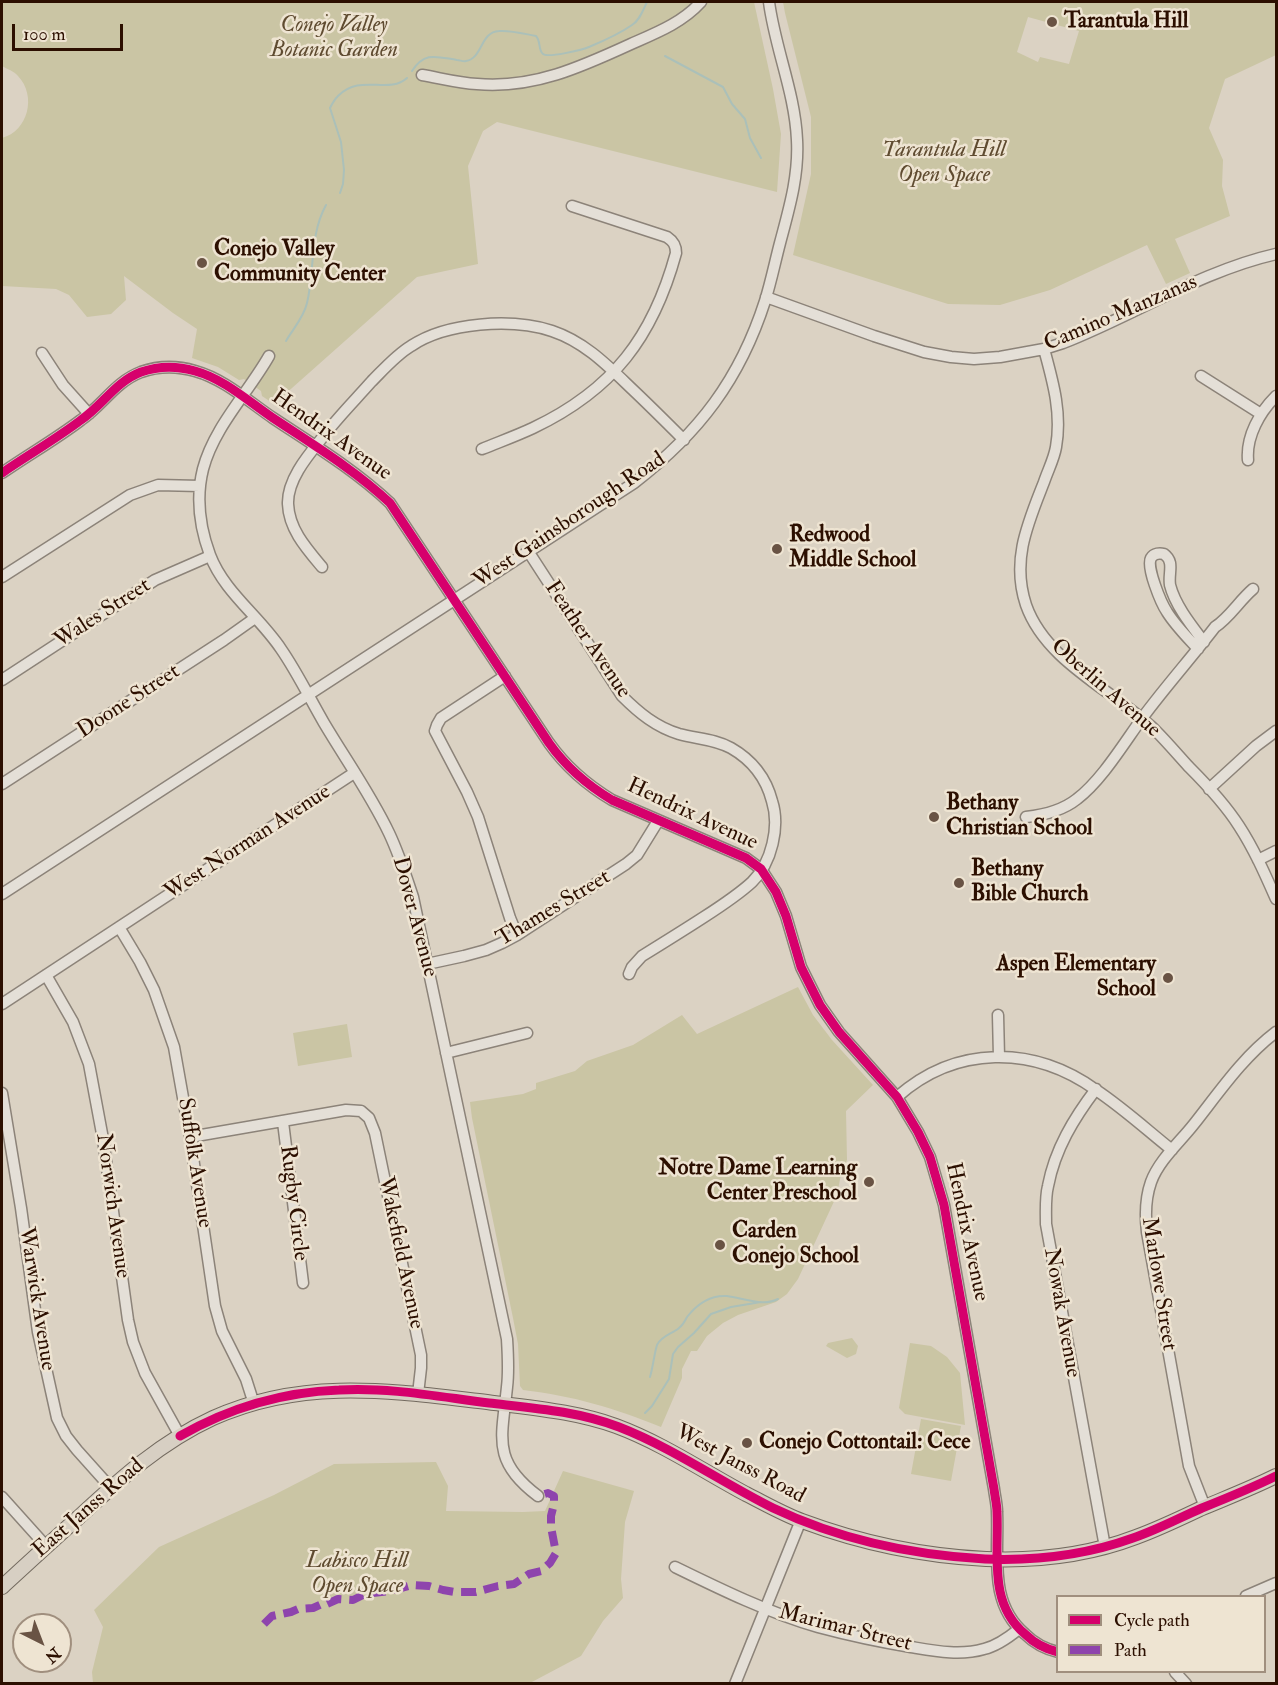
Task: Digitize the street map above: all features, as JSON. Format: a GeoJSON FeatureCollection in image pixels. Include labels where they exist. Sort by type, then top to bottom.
{"type":"FeatureCollection","features":[{"type":"Feature","properties":{"kind":"main road","name":"West Janss Road"},"geometry":{"type":"LineString","coordinates":[[180,1436],[213,1418],[254,1404],[285,1396],[341,1389],[418,1394],[555,1410],[616,1426],[658,1444],[743,1492],[801,1521],[862,1540],[907,1550],[996,1559],[1068,1555],[1105,1547],[1150,1532],[1276,1476]]}},
{"type":"Feature","properties":{"kind":"main road","name":"East Janss Road"},"geometry":{"type":"LineString","coordinates":[[2,1587],[144,1459],[180,1436]]}},
{"type":"Feature","properties":{"kind":"street"},"geometry":{"type":"LineString","coordinates":[[422,75],[489,85],[518,83],[558,75],[667,28],[690,13],[701,2]]}},
{"type":"Feature","properties":{"kind":"street","name":"West Gainsborough Road"},"geometry":{"type":"LineString","coordinates":[[2,894],[634,483],[684,440],[704,418],[745,352],[765,302],[794,191],[798,154],[796,119],[769,2]]}},
{"type":"Feature","properties":{"kind":"street"},"geometry":{"type":"LineString","coordinates":[[482,449],[532,429],[585,397],[614,372],[636,345],[661,300],[676,253],[671,239],[572,206]]}},
{"type":"Feature","properties":{"kind":"street","name":"Camino Manzanas"},"geometry":{"type":"LineString","coordinates":[[765,302],[924,352],[974,359],[1000,357],[1044,349],[1077,337],[1222,271],[1254,259],[1276,254]]}},
{"type":"Feature","properties":{"kind":"street"},"geometry":{"type":"LineString","coordinates":[[322,567],[306,548],[290,518],[288,501],[299,469],[339,417],[401,352],[419,341],[441,333],[471,326],[499,323],[551,331],[574,341],[590,351],[614,372],[684,440]]}},
{"type":"Feature","properties":{"kind":"street","name":"Oberlin Avenue"},"geometry":{"type":"LineString","coordinates":[[1044,349],[1056,394],[1058,429],[1055,449],[1026,528],[1021,551],[1020,569],[1026,604],[1040,633],[1053,648],[1065,660],[1142,719],[1209,789],[1240,827],[1276,899]]}},
{"type":"Feature","properties":{"kind":"street"},"geometry":{"type":"LineString","coordinates":[[42,353],[63,385],[89,414]]}},
{"type":"Feature","properties":{"kind":"street","name":"Dover Avenue"},"geometry":{"type":"LineString","coordinates":[[269,356],[218,434],[203,468],[200,486],[203,534],[210,556],[228,587],[278,645],[308,693],[375,806],[399,856],[413,897],[428,964],[507,1339],[508,1367],[501,1438],[506,1461],[513,1474],[538,1496]]}},
{"type":"Feature","properties":{"kind":"street","name":"Hendrix Avenue"},"geometry":{"type":"LineString","coordinates":[[3,468],[89,414],[123,381],[142,372],[163,368],[181,368],[211,377],[369,484],[390,503],[560,758],[579,777],[594,790],[612,800],[746,858],[761,869],[782,905],[801,967],[820,1005],[839,1032],[897,1097],[918,1132],[930,1158],[944,1205],[996,1500],[997,1576],[1002,1601],[1008,1615],[1019,1629],[1037,1644],[1056,1651]]}},
{"type":"Feature","properties":{"kind":"street"},"geometry":{"type":"LineString","coordinates":[[1201,376],[1261,414]]}},
{"type":"Feature","properties":{"kind":"street"},"geometry":{"type":"LineString","coordinates":[[1248,460],[1247,452],[1250,441],[1261,414],[1276,396]]}},
{"type":"Feature","properties":{"kind":"street"},"geometry":{"type":"LineString","coordinates":[[2,577],[130,495],[158,485],[200,486]]}},
{"type":"Feature","properties":{"kind":"street","name":"Feather Avenue"},"geometry":{"type":"LineString","coordinates":[[528,551],[610,679],[637,712],[678,734],[720,742],[748,759],[769,788],[776,818],[775,831],[771,848],[754,880],[727,902],[642,956],[629,974]]}},
{"type":"Feature","properties":{"kind":"street"},"geometry":{"type":"LineString","coordinates":[[1164,554],[1171,562],[1171,588],[1201,645],[1167,612],[1160,600],[1151,568],[1151,557],[1154,555],[1164,554]]}},
{"type":"Feature","properties":{"kind":"street","name":"Wales Street"},"geometry":{"type":"LineString","coordinates":[[2,680],[155,580],[210,556]]}},
{"type":"Feature","properties":{"kind":"street"},"geometry":{"type":"LineString","coordinates":[[1026,817],[1060,810],[1089,789],[1215,627],[1223,622],[1242,598],[1253,589]]}},
{"type":"Feature","properties":{"kind":"street","name":"Doone Street"},"geometry":{"type":"LineString","coordinates":[[2,784],[255,618]]}},
{"type":"Feature","properties":{"kind":"street"},"geometry":{"type":"LineString","coordinates":[[505,676],[441,718],[435,731],[478,817],[517,935]]}},
{"type":"Feature","properties":{"kind":"street"},"geometry":{"type":"LineString","coordinates":[[1209,789],[1276,731]]}},
{"type":"Feature","properties":{"kind":"street","name":"West Norman Avenue"},"geometry":{"type":"LineString","coordinates":[[2,1004],[354,773]]}},
{"type":"Feature","properties":{"kind":"street","name":"Thames Street"},"geometry":{"type":"LineString","coordinates":[[428,964],[486,950],[517,935],[626,864],[637,855],[658,821]]}},
{"type":"Feature","properties":{"kind":"street"},"geometry":{"type":"LineString","coordinates":[[1258,860],[1276,851]]}},
{"type":"Feature","properties":{"kind":"street","name":"Suffolk Avenue"},"geometry":{"type":"LineString","coordinates":[[119,927],[140,962],[162,1011],[174,1047],[218,1322],[246,1379],[254,1404]]}},
{"type":"Feature","properties":{"kind":"street","name":"Norwich Avenue"},"geometry":{"type":"LineString","coordinates":[[46,975],[73,1022],[89,1064],[103,1139],[133,1342],[145,1373],[180,1436]]}},
{"type":"Feature","properties":{"kind":"street"},"geometry":{"type":"LineString","coordinates":[[998,1015],[999,1057]]}},
{"type":"Feature","properties":{"kind":"street","name":"Marlowe Street"},"geometry":{"type":"LineString","coordinates":[[1206,1507],[1189,1466],[1145,1215],[1146,1201],[1151,1181],[1172,1150],[1245,1061],[1276,1032]]}},
{"type":"Feature","properties":{"kind":"street"},"geometry":{"type":"LineString","coordinates":[[446,1053],[527,1033]]}},
{"type":"Feature","properties":{"kind":"street"},"geometry":{"type":"LineString","coordinates":[[897,1097],[932,1071],[958,1062],[999,1057],[1024,1059],[1048,1064],[1096,1089],[1172,1150]]}},
{"type":"Feature","properties":{"kind":"street","name":"Nowak Avenue"},"geometry":{"type":"LineString","coordinates":[[1096,1089],[1078,1113],[1063,1140],[1047,1187],[1046,1224],[1105,1547]]}},
{"type":"Feature","properties":{"kind":"street","name":"Warwick Avenue"},"geometry":{"type":"LineString","coordinates":[[2,1100],[21,1208],[38,1332],[57,1418],[66,1436],[111,1488]]}},
{"type":"Feature","properties":{"kind":"street","name":"Wakefield Avenue"},"geometry":{"type":"LineString","coordinates":[[283,1122],[356,1109],[366,1114],[373,1124],[421,1354],[418,1394]]}},
{"type":"Feature","properties":{"kind":"street"},"geometry":{"type":"LineString","coordinates":[[190,1137],[283,1122]]}},
{"type":"Feature","properties":{"kind":"street","name":"Rugby Circle"},"geometry":{"type":"LineString","coordinates":[[283,1122],[303,1283]]}},
{"type":"Feature","properties":{"kind":"street"},"geometry":{"type":"LineString","coordinates":[[2,1497],[46,1546]]}},
{"type":"Feature","properties":{"kind":"street"},"geometry":{"type":"LineString","coordinates":[[735,1683],[801,1521]]}},
{"type":"Feature","properties":{"kind":"street","name":"Marimar Street"},"geometry":{"type":"LineString","coordinates":[[675,1567],[708,1584],[817,1626],[895,1644],[957,1653],[985,1649],[1004,1641],[1019,1629]]}},
{"type":"Feature","properties":{"kind":"street"},"geometry":{"type":"LineString","coordinates":[[1248,1595],[1276,1583]]}},
{"type":"Feature","properties":{"kind":"green space","name":"Conejo Valley Botanic Garden"},"geometry":{"type":"Polygon","coordinates":[[[2,2],[754,2],[781,134],[777,192],[497,122],[483,131],[468,166],[478,264],[417,277],[274,404],[244,379],[239,380],[218,367],[192,358],[197,329],[124,276],[126,300],[111,314],[87,317],[69,295],[56,289],[2,286],[2,138],[18,128],[27,112],[28,103],[24,84],[16,74],[2,66],[2,2]]]}},
{"type":"Feature","properties":{"kind":"green space","name":"Tarantula Hill Open Space"},"geometry":{"type":"Polygon","coordinates":[[[783,2],[1276,2],[1276,55],[1225,79],[1209,128],[1223,160],[1222,186],[1230,216],[1175,239],[1190,273],[1166,284],[1147,245],[1050,290],[1000,305],[948,304],[793,255],[811,174],[811,117],[783,2]],[[1028,17],[1017,52],[1038,62],[1040,57],[1069,64],[1079,31],[1028,17]]]}},
{"type":"Feature","properties":{"kind":"green space"},"geometry":{"type":"Polygon","coordinates":[[[798,987],[813,1015],[832,1040],[873,1085],[846,1111],[847,1160],[841,1174],[837,1195],[798,1279],[787,1294],[776,1302],[738,1315],[723,1323],[707,1336],[697,1351],[691,1351],[661,1427],[594,1404],[523,1390],[520,1386],[518,1344],[470,1102],[523,1094],[536,1089],[536,1083],[575,1071],[587,1061],[633,1045],[682,1015],[697,1034],[798,987]]]}},
{"type":"Feature","properties":{"kind":"green space"},"geometry":{"type":"Polygon","coordinates":[[[347,1024],[352,1057],[298,1066],[293,1033],[347,1024]]]}},
{"type":"Feature","properties":{"kind":"green space"},"geometry":{"type":"Polygon","coordinates":[[[852,1338],[858,1346],[856,1354],[847,1358],[826,1346],[828,1343],[852,1338]]]}},
{"type":"Feature","properties":{"kind":"green space"},"geometry":{"type":"Polygon","coordinates":[[[910,1343],[931,1346],[947,1357],[960,1373],[965,1425],[905,1414],[899,1408],[910,1343]]]}},
{"type":"Feature","properties":{"kind":"green space"},"geometry":{"type":"Polygon","coordinates":[[[921,1419],[961,1426],[951,1481],[911,1474],[921,1419]]]}},
{"type":"Feature","properties":{"kind":"green space","name":"Labisco Hill Open Space"},"geometry":{"type":"Polygon","coordinates":[[[436,1462],[448,1486],[446,1511],[545,1511],[563,1471],[634,1491],[625,1522],[621,1579],[623,1598],[603,1621],[581,1656],[530,1683],[93,1683],[92,1672],[103,1627],[94,1610],[159,1547],[274,1495],[334,1464],[436,1462]]]}},
{"type":"Feature","properties":{"kind":"waterway"},"geometry":{"type":"LineString","coordinates":[[412,71],[427,58],[464,61],[472,59],[488,36],[499,31],[536,36],[541,52],[546,55],[585,48],[635,23],[647,2]]}},
{"type":"Feature","properties":{"kind":"waterway"},"geometry":{"type":"LineString","coordinates":[[665,56],[723,87],[732,104],[745,119],[750,138],[761,158]]}},
{"type":"Feature","properties":{"kind":"waterway"},"geometry":{"type":"LineString","coordinates":[[340,193],[344,170],[341,142],[330,108],[338,96],[347,89],[365,85],[391,85],[407,78]]}},
{"type":"Feature","properties":{"kind":"waterway"},"geometry":{"type":"LineString","coordinates":[[286,341],[306,308],[317,229],[326,205]]}},
{"type":"Feature","properties":{"kind":"waterway"},"geometry":{"type":"LineString","coordinates":[[650,1377],[659,1342],[680,1327],[700,1304],[721,1296],[759,1302],[778,1299]]}},
{"type":"Feature","properties":{"kind":"waterway"},"geometry":{"type":"LineString","coordinates":[[645,1413],[669,1379],[673,1354],[711,1314],[731,1307],[761,1302]]}},
{"type":"Feature","properties":{"kind":"marked path"},"geometry":{"type":"LineString","coordinates":[[264,1624],[272,1616],[298,1609],[313,1608],[338,1599],[353,1600],[365,1594],[391,1591],[412,1585],[455,1592],[476,1592],[514,1584],[529,1574],[541,1571],[556,1553],[551,1527],[554,1496],[548,1493],[538,1496]]}},
{"type":"Feature","properties":{"kind":"cycle path"},"geometry":{"type":"LineString","coordinates":[[2,473],[89,414],[116,388],[141,372],[168,367],[182,368],[216,379],[333,458],[390,503],[549,743],[578,775],[612,800],[746,858],[761,869],[776,892],[786,916],[801,967],[820,1005],[839,1032],[897,1097],[930,1157],[944,1205],[994,1489],[997,1509],[997,1561],[1000,1593],[1013,1622],[1032,1640],[1056,1651]]}},
{"type":"Feature","properties":{"kind":"cycle path"},"geometry":{"type":"LineString","coordinates":[[180,1436],[218,1417],[257,1403],[318,1391],[358,1389],[396,1391],[555,1411],[587,1417],[639,1435],[773,1508],[823,1528],[876,1544],[931,1554],[985,1559],[1060,1556],[1115,1544],[1151,1531],[1276,1476]]}},
{"type":"Feature","properties":{"kind":"place","name":"Tarantula Hill"},"geometry":{"type":"Point","coordinates":[1052,22]}},
{"type":"Feature","properties":{"kind":"place","name":"Conejo Valley Community Center"},"geometry":{"type":"Point","coordinates":[202,263]}},
{"type":"Feature","properties":{"kind":"place","name":"Redwood Middle School"},"geometry":{"type":"Point","coordinates":[777,549]}},
{"type":"Feature","properties":{"kind":"place","name":"Bethany Christian School"},"geometry":{"type":"Point","coordinates":[934,817]}},
{"type":"Feature","properties":{"kind":"place","name":"Bethany Bible Church"},"geometry":{"type":"Point","coordinates":[959,883]}},
{"type":"Feature","properties":{"kind":"place","name":"Aspen Elementary School"},"geometry":{"type":"Point","coordinates":[1168,978]}},
{"type":"Feature","properties":{"kind":"place","name":"Notre Dame Learning Center Preschool"},"geometry":{"type":"Point","coordinates":[869,1182]}},
{"type":"Feature","properties":{"kind":"place","name":"Carden Conejo School"},"geometry":{"type":"Point","coordinates":[720,1245]}},
{"type":"Feature","properties":{"kind":"place","name":"Conejo Cottontail: Cece"},"geometry":{"type":"Point","coordinates":[747,1443]}}]}
